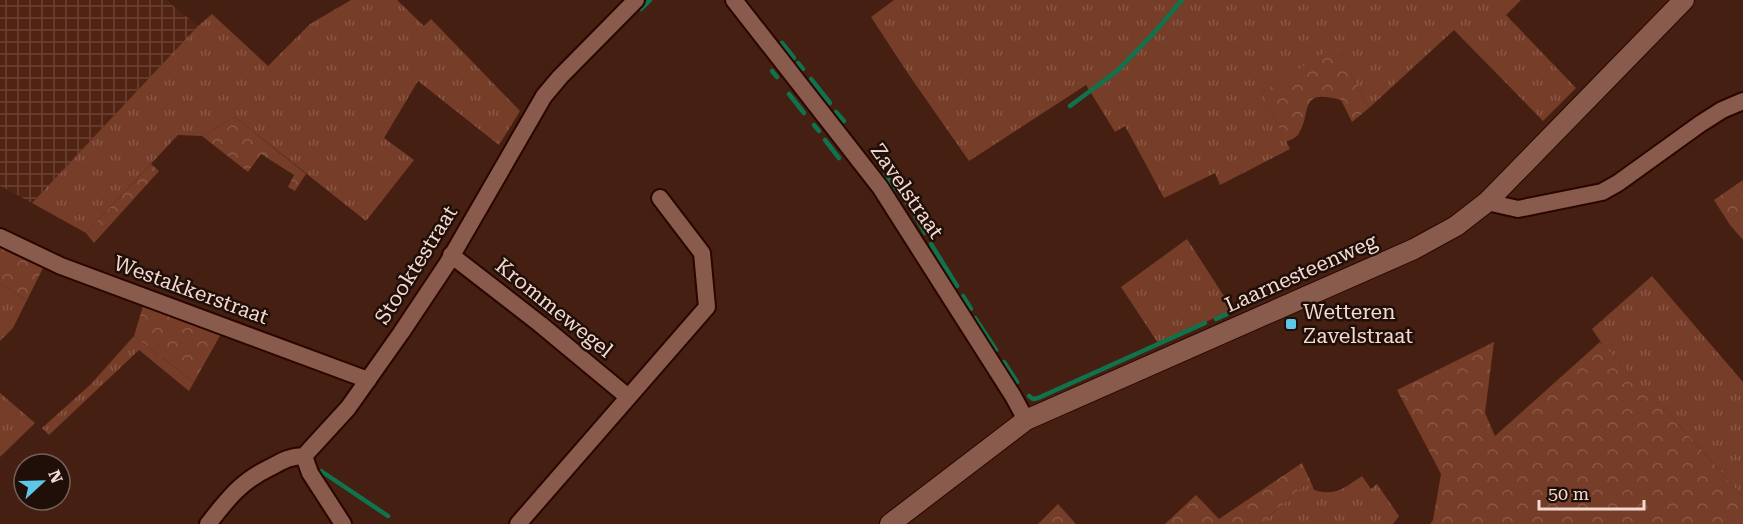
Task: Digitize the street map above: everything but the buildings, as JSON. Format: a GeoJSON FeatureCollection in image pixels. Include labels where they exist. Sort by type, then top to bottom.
{"type":"FeatureCollection","features":[{"type":"Feature","properties":{"kind":"street","name":"Stooktestraat"},"geometry":{"type":"LineString","coordinates":[[304,456],[348,408],[401,333],[452,255],[544,96],[636,0]]}},
{"type":"Feature","properties":{"kind":"street","name":"Zavelstraat"},"geometry":{"type":"LineString","coordinates":[[734,0],[880,187],[1026,420]]}},
{"type":"Feature","properties":{"kind":"street","name":"Laarnesteenweg"},"geometry":{"type":"LineString","coordinates":[[890,524],[1026,420],[1414,249],[1456,226],[1487,202],[1684,0]]}},
{"type":"Feature","properties":{"kind":"street"},"geometry":{"type":"LineString","coordinates":[[1487,202],[1518,209],[1602,192],[1700,124],[1722,110],[1743,101]]}},
{"type":"Feature","properties":{"kind":"street"},"geometry":{"type":"LineString","coordinates":[[518,524],[707,307],[702,253],[660,198]]}},
{"type":"Feature","properties":{"kind":"street","name":"Westakkerstraat"},"geometry":{"type":"LineString","coordinates":[[0,237],[61,266],[368,380]]}},
{"type":"Feature","properties":{"kind":"street","name":"Krommewegel"},"geometry":{"type":"LineString","coordinates":[[452,255],[628,397]]}},
{"type":"Feature","properties":{"kind":"street"},"geometry":{"type":"LineString","coordinates":[[208,524],[235,491],[254,475],[288,457],[304,456],[310,473],[343,524]]}},
{"type":"Feature","properties":{"kind":"shaded area"},"geometry":{"type":"Polygon","coordinates":[[[0,0],[166,0],[198,26],[32,203],[0,186],[0,0]]]}},
{"type":"Feature","properties":{"kind":"green space"},"geometry":{"type":"Polygon","coordinates":[[[351,0],[397,0],[424,26],[431,19],[520,111],[499,145],[418,81],[384,138],[414,160],[366,221],[235,117],[202,136],[178,135],[86,233],[32,203],[198,26],[212,14],[268,66],[310,24],[351,0]]]}},
{"type":"Feature","properties":{"kind":"green space"},"geometry":{"type":"Polygon","coordinates":[[[894,0],[1521,0],[1506,15],[1576,88],[1543,121],[1454,30],[1369,108],[1336,46],[1262,93],[1290,149],[1220,185],[1215,173],[1164,198],[1125,126],[1115,132],[1086,85],[969,161],[871,17],[894,0]]]}},
{"type":"Feature","properties":{"kind":"green space"},"geometry":{"type":"Polygon","coordinates":[[[1336,45],[1369,108],[1352,122],[1341,100],[1318,97],[1309,104],[1298,135],[1286,142],[1262,93],[1336,45]]]}},
{"type":"Feature","properties":{"kind":"green space"},"geometry":{"type":"Polygon","coordinates":[[[235,117],[306,174],[295,191],[288,187],[294,175],[261,154],[248,172],[202,136],[235,117]]]}},
{"type":"Feature","properties":{"kind":"green space"},"geometry":{"type":"Polygon","coordinates":[[[151,164],[159,171],[94,243],[86,233],[151,164]]]}},
{"type":"Feature","properties":{"kind":"green space"},"geometry":{"type":"Polygon","coordinates":[[[1743,180],[1743,240],[1714,200],[1743,180]]]}},
{"type":"Feature","properties":{"kind":"green space"},"geometry":{"type":"Polygon","coordinates":[[[1187,239],[1233,310],[1158,343],[1121,287],[1187,239]]]}},
{"type":"Feature","properties":{"kind":"green space"},"geometry":{"type":"Polygon","coordinates":[[[0,245],[44,266],[27,300],[0,284],[0,245]]]}},
{"type":"Feature","properties":{"kind":"green space"},"geometry":{"type":"Polygon","coordinates":[[[1652,276],[1743,382],[1743,497],[1683,429],[1605,348],[1592,329],[1652,276]]]}},
{"type":"Feature","properties":{"kind":"green space"},"geometry":{"type":"Polygon","coordinates":[[[0,284],[27,300],[13,328],[0,341],[0,284]]]}},
{"type":"Feature","properties":{"kind":"green space"},"geometry":{"type":"Polygon","coordinates":[[[143,306],[221,334],[194,382],[134,336],[143,306]]]}},
{"type":"Feature","properties":{"kind":"green space"},"geometry":{"type":"Polygon","coordinates":[[[134,336],[194,382],[189,391],[139,350],[49,435],[42,428],[90,385],[134,336]]]}},
{"type":"Feature","properties":{"kind":"green space"},"geometry":{"type":"Polygon","coordinates":[[[1494,342],[1485,413],[1495,436],[1600,342],[1683,429],[1743,497],[1743,524],[1430,524],[1433,520],[1441,474],[1397,390],[1494,342]]]}},
{"type":"Feature","properties":{"kind":"green space"},"geometry":{"type":"Polygon","coordinates":[[[0,393],[35,423],[0,457],[0,393]]]}},
{"type":"Feature","properties":{"kind":"green space"},"geometry":{"type":"Polygon","coordinates":[[[1302,463],[1310,480],[1260,524],[1165,524],[1196,495],[1219,519],[1302,463]]]}},
{"type":"Feature","properties":{"kind":"green space"},"geometry":{"type":"Polygon","coordinates":[[[1362,476],[1371,489],[1377,484],[1399,516],[1393,524],[1260,524],[1310,480],[1314,490],[1334,492],[1362,476]]]}},
{"type":"Feature","properties":{"kind":"green space"},"geometry":{"type":"Polygon","coordinates":[[[1058,504],[1076,524],[1038,524],[1058,504]]]}},
{"type":"Feature","properties":{"kind":"waterway"},"geometry":{"type":"LineString","coordinates":[[641,9],[650,0]]}},
{"type":"Feature","properties":{"kind":"waterway"},"geometry":{"type":"LineString","coordinates":[[1070,106],[1117,71],[1182,0]]}},
{"type":"Feature","properties":{"kind":"waterway"},"geometry":{"type":"LineString","coordinates":[[782,43],[794,58]]}},
{"type":"Feature","properties":{"kind":"waterway"},"geometry":{"type":"LineString","coordinates":[[798,63],[803,69]]}},
{"type":"Feature","properties":{"kind":"waterway"},"geometry":{"type":"LineString","coordinates":[[772,71],[777,77]]}},
{"type":"Feature","properties":{"kind":"waterway"},"geometry":{"type":"LineString","coordinates":[[811,79],[830,103]]}},
{"type":"Feature","properties":{"kind":"waterway"},"geometry":{"type":"LineString","coordinates":[[789,94],[804,113]]}},
{"type":"Feature","properties":{"kind":"waterway"},"geometry":{"type":"LineString","coordinates":[[836,112],[844,121]]}},
{"type":"Feature","properties":{"kind":"waterway"},"geometry":{"type":"LineString","coordinates":[[814,125],[819,131]]}},
{"type":"Feature","properties":{"kind":"waterway"},"geometry":{"type":"LineString","coordinates":[[825,140],[839,158]]}},
{"type":"Feature","properties":{"kind":"waterway"},"geometry":{"type":"LineString","coordinates":[[885,175],[909,205],[925,233]]}},
{"type":"Feature","properties":{"kind":"waterway"},"geometry":{"type":"LineString","coordinates":[[931,244],[957,286]]}},
{"type":"Feature","properties":{"kind":"waterway"},"geometry":{"type":"LineString","coordinates":[[963,296],[971,309]]}},
{"type":"Feature","properties":{"kind":"waterway"},"geometry":{"type":"LineString","coordinates":[[1216,319],[1227,314]]}},
{"type":"Feature","properties":{"kind":"waterway"},"geometry":{"type":"LineString","coordinates":[[975,318],[996,350]]}},
{"type":"Feature","properties":{"kind":"waterway"},"geometry":{"type":"LineString","coordinates":[[1029,396],[1033,399],[1038,398],[1205,323]]}},
{"type":"Feature","properties":{"kind":"waterway"},"geometry":{"type":"LineString","coordinates":[[1004,362],[1017,382]]}},
{"type":"Feature","properties":{"kind":"waterway"},"geometry":{"type":"LineString","coordinates":[[321,471],[388,516]]}},
{"type":"Feature","properties":{"kind":"place","name":"Wetteren Zavelstraat"},"geometry":{"type":"Point","coordinates":[1291,324]}}]}
